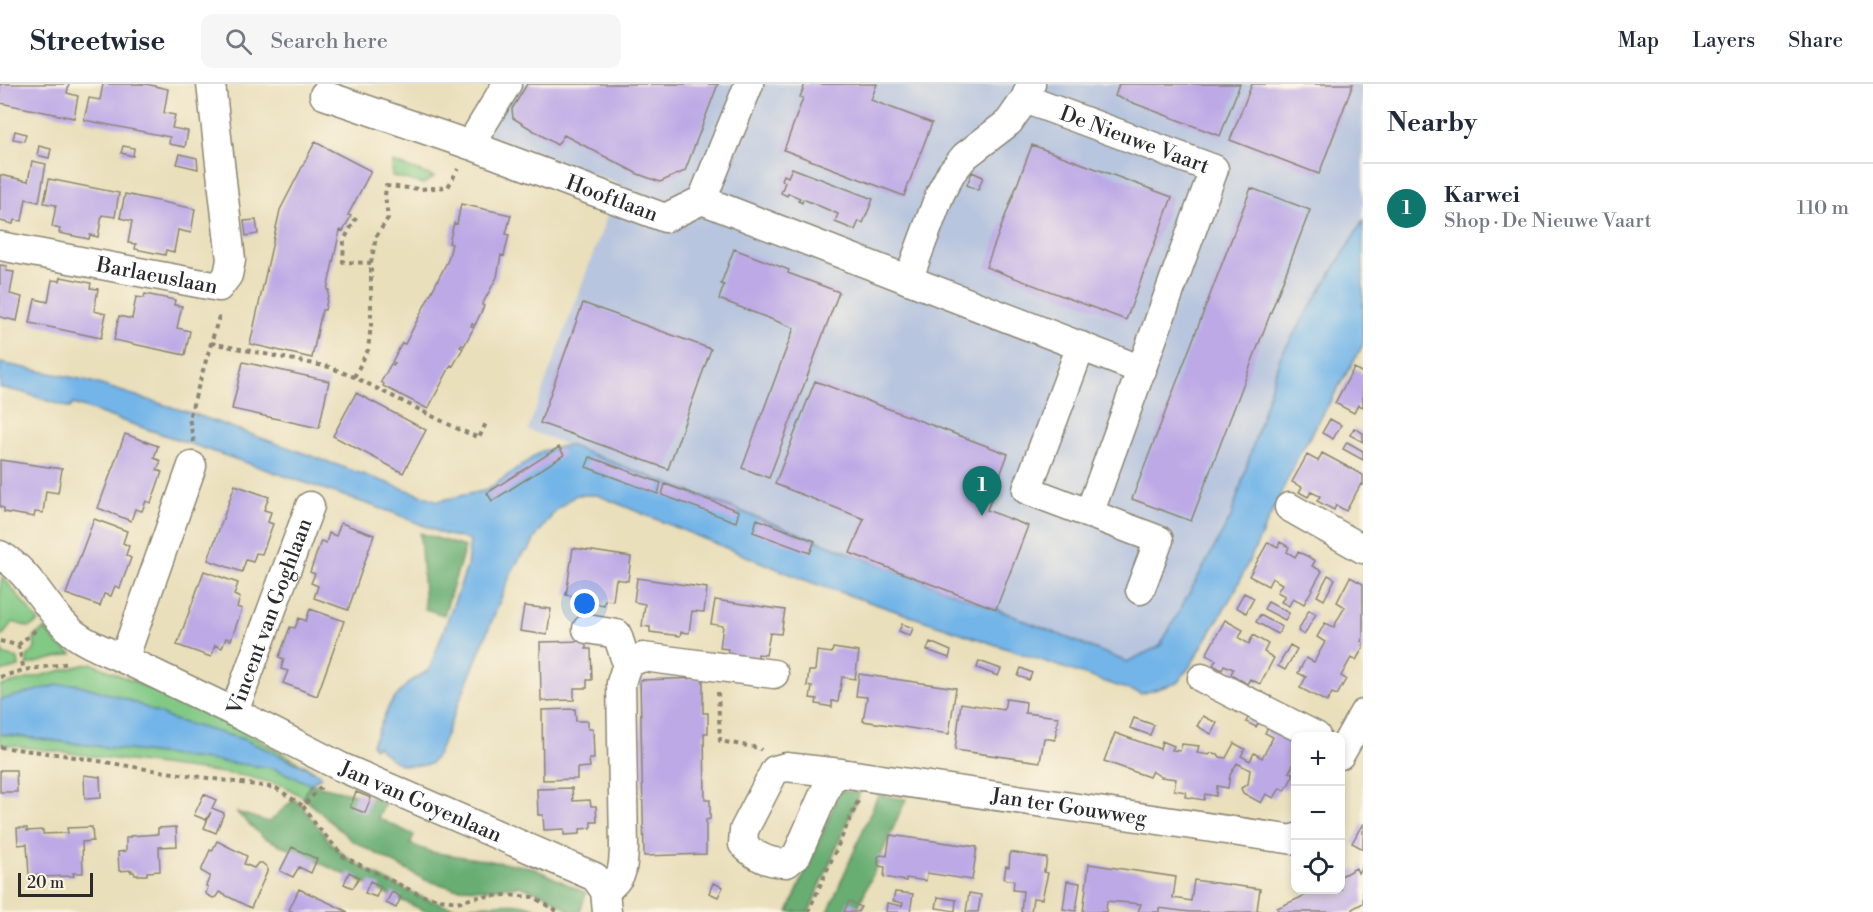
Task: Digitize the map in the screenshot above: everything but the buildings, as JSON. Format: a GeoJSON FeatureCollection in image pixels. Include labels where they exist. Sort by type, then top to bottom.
{"type":"FeatureCollection","features":[{"type":"Feature","properties":{"kind":"street","name":"Barlaeuslaan"},"geometry":{"type":"LineString","coordinates":[[0,246],[219,287],[228,275],[231,260],[211,84]]}},
{"type":"Feature","properties":{"kind":"street"},"geometry":{"type":"LineString","coordinates":[[470,145],[507,84]]}},
{"type":"Feature","properties":{"kind":"street"},"geometry":{"type":"LineString","coordinates":[[748,84],[702,201],[1142,370]]}},
{"type":"Feature","properties":{"kind":"street","name":"De Nieuwe Vaart"},"geometry":{"type":"LineString","coordinates":[[908,280],[940,194],[951,173],[965,156],[1009,122],[1028,91],[1214,169],[1089,514]]}},
{"type":"Feature","properties":{"kind":"street","name":"Hooftlaan"},"geometry":{"type":"LineString","coordinates":[[324,95],[470,145],[665,218],[702,201]]}},
{"type":"Feature","properties":{"kind":"street"},"geometry":{"type":"LineString","coordinates":[[1080,346],[1027,490],[1159,540],[1140,590]]}},
{"type":"Feature","properties":{"kind":"street"},"geometry":{"type":"LineString","coordinates":[[111,653],[193,455]]}},
{"type":"Feature","properties":{"kind":"street","name":"Vincent van Goghlaan"},"geometry":{"type":"LineString","coordinates":[[0,555],[14,562],[65,625],[78,637],[234,712],[310,506]]}},
{"type":"Feature","properties":{"kind":"street"},"geometry":{"type":"LineString","coordinates":[[1288,507],[1363,549]]}},
{"type":"Feature","properties":{"kind":"street","name":"Jan van Goyenlaan"},"geometry":{"type":"LineString","coordinates":[[587,629],[617,634],[627,664],[621,683],[623,868],[606,902]]}},
{"type":"Feature","properties":{"kind":"street"},"geometry":{"type":"LineString","coordinates":[[627,664],[643,657],[774,674]]}},
{"type":"Feature","properties":{"kind":"street"},"geometry":{"type":"LineString","coordinates":[[1202,678],[1308,732]]}},
{"type":"Feature","properties":{"kind":"street","name":"Jan van Goyenlaan"},"geometry":{"type":"LineString","coordinates":[[234,712],[341,767],[595,877],[606,902]]}},
{"type":"Feature","properties":{"kind":"street"},"geometry":{"type":"LineString","coordinates":[[1345,745],[1363,714]]}},
{"type":"Feature","properties":{"kind":"street","name":"Jan ter Gouwweg"},"geometry":{"type":"LineString","coordinates":[[775,770],[786,767],[841,773],[1291,840]]}},
{"type":"Feature","properties":{"kind":"street"},"geometry":{"type":"LineString","coordinates":[[775,770],[744,830],[743,844],[752,854],[772,863],[787,863],[797,855],[830,780],[841,773]]}},
{"type":"Feature","properties":{"kind":"path"},"geometry":{"type":"LineString","coordinates":[[354,377],[368,350],[371,325],[371,263],[376,237],[388,218],[386,186],[420,189],[448,186],[470,145]]}},
{"type":"Feature","properties":{"kind":"path"},"geometry":{"type":"LineString","coordinates":[[356,218],[344,240],[343,262],[371,263]]}},
{"type":"Feature","properties":{"kind":"path"},"geometry":{"type":"LineString","coordinates":[[193,455],[189,418],[226,297],[219,287]]}},
{"type":"Feature","properties":{"kind":"path"},"geometry":{"type":"LineString","coordinates":[[211,343],[329,367],[479,438],[486,423]]}},
{"type":"Feature","properties":{"kind":"path"},"geometry":{"type":"LineString","coordinates":[[0,641],[18,645],[24,670]]}},
{"type":"Feature","properties":{"kind":"path"},"geometry":{"type":"LineString","coordinates":[[0,677],[111,653]]}},
{"type":"Feature","properties":{"kind":"path"},"geometry":{"type":"LineString","coordinates":[[717,667],[720,741],[759,748],[775,770]]}},
{"type":"Feature","properties":{"kind":"path"},"geometry":{"type":"LineString","coordinates":[[0,747],[276,788],[308,811],[316,825],[344,857],[422,896],[458,902],[479,897],[506,895],[533,897],[558,912]]}},
{"type":"Feature","properties":{"kind":"path"},"geometry":{"type":"LineString","coordinates":[[303,806],[341,767]]}},
{"type":"Feature","properties":{"kind":"path"},"geometry":{"type":"LineString","coordinates":[[808,912],[869,777]]}},
{"type":"Feature","properties":{"kind":"shaded area"},"geometry":{"type":"Polygon","coordinates":[[[517,84],[1363,84],[1363,221],[1280,357],[1231,517],[1160,646],[1127,662],[996,609],[528,430],[619,184],[487,134],[517,84]]]}},
{"type":"Feature","properties":{"kind":"green space"},"geometry":{"type":"Polygon","coordinates":[[[393,162],[434,177],[423,184],[392,176],[393,162]]]}},
{"type":"Feature","properties":{"kind":"green space"},"geometry":{"type":"Polygon","coordinates":[[[420,533],[465,547],[444,615],[425,609],[420,533]]]}},
{"type":"Feature","properties":{"kind":"green space"},"geometry":{"type":"Polygon","coordinates":[[[2,576],[39,622],[29,627],[13,622],[2,636],[0,635],[0,588],[2,576]]]}},
{"type":"Feature","properties":{"kind":"green space"},"geometry":{"type":"Polygon","coordinates":[[[45,629],[57,644],[72,654],[27,665],[27,657],[35,649],[34,636],[45,629]]]}},
{"type":"Feature","properties":{"kind":"green space"},"geometry":{"type":"Polygon","coordinates":[[[0,643],[3,654],[18,659],[19,667],[0,672],[0,643]]]}},
{"type":"Feature","properties":{"kind":"green space"},"geometry":{"type":"Polygon","coordinates":[[[91,663],[221,719],[320,774],[245,740],[174,720],[0,701],[0,686],[91,663]]]}},
{"type":"Feature","properties":{"kind":"green space"},"geometry":{"type":"Polygon","coordinates":[[[0,734],[273,768],[310,784],[303,797],[284,786],[246,776],[0,744],[0,734]]]}},
{"type":"Feature","properties":{"kind":"green space"},"geometry":{"type":"Polygon","coordinates":[[[311,784],[386,801],[378,818],[414,835],[410,844],[431,852],[531,867],[586,893],[580,912],[571,912],[547,895],[519,886],[489,889],[453,888],[425,880],[351,840],[303,797],[311,784]]]}},
{"type":"Feature","properties":{"kind":"green space"},"geometry":{"type":"Polygon","coordinates":[[[840,791],[860,792],[809,912],[788,912],[840,791]]]}},
{"type":"Feature","properties":{"kind":"green space"},"geometry":{"type":"Polygon","coordinates":[[[878,795],[906,799],[856,912],[828,912],[878,795]]]}},
{"type":"Feature","properties":{"kind":"green space"},"geometry":{"type":"Polygon","coordinates":[[[294,799],[335,847],[374,874],[408,891],[456,908],[510,903],[526,905],[542,912],[427,912],[263,837],[236,812],[269,822],[294,799]]]}},
{"type":"Feature","properties":{"kind":"water"},"geometry":{"type":"Polygon","coordinates":[[[1363,221],[1363,345],[1298,457],[1236,589],[1191,665],[1177,683],[1141,694],[807,581],[597,495],[576,495],[556,510],[512,571],[438,754],[430,764],[413,766],[400,764],[377,746],[374,748],[372,744],[390,704],[408,683],[429,670],[467,567],[470,540],[443,534],[394,513],[73,404],[70,408],[21,392],[0,388],[0,363],[85,380],[197,415],[438,501],[487,490],[542,451],[568,445],[996,609],[1127,662],[1160,646],[1231,517],[1280,357],[1363,221]]]}},
{"type":"Feature","properties":{"kind":"water"},"geometry":{"type":"Polygon","coordinates":[[[76,684],[126,699],[174,720],[245,740],[320,774],[321,777],[310,784],[273,768],[0,734],[0,700],[57,685],[76,684]]]}},
{"type":"Feature","properties":{"kind":"place","name":"Karwei"},"geometry":{"type":"Point","coordinates":[982,516]}}]}
